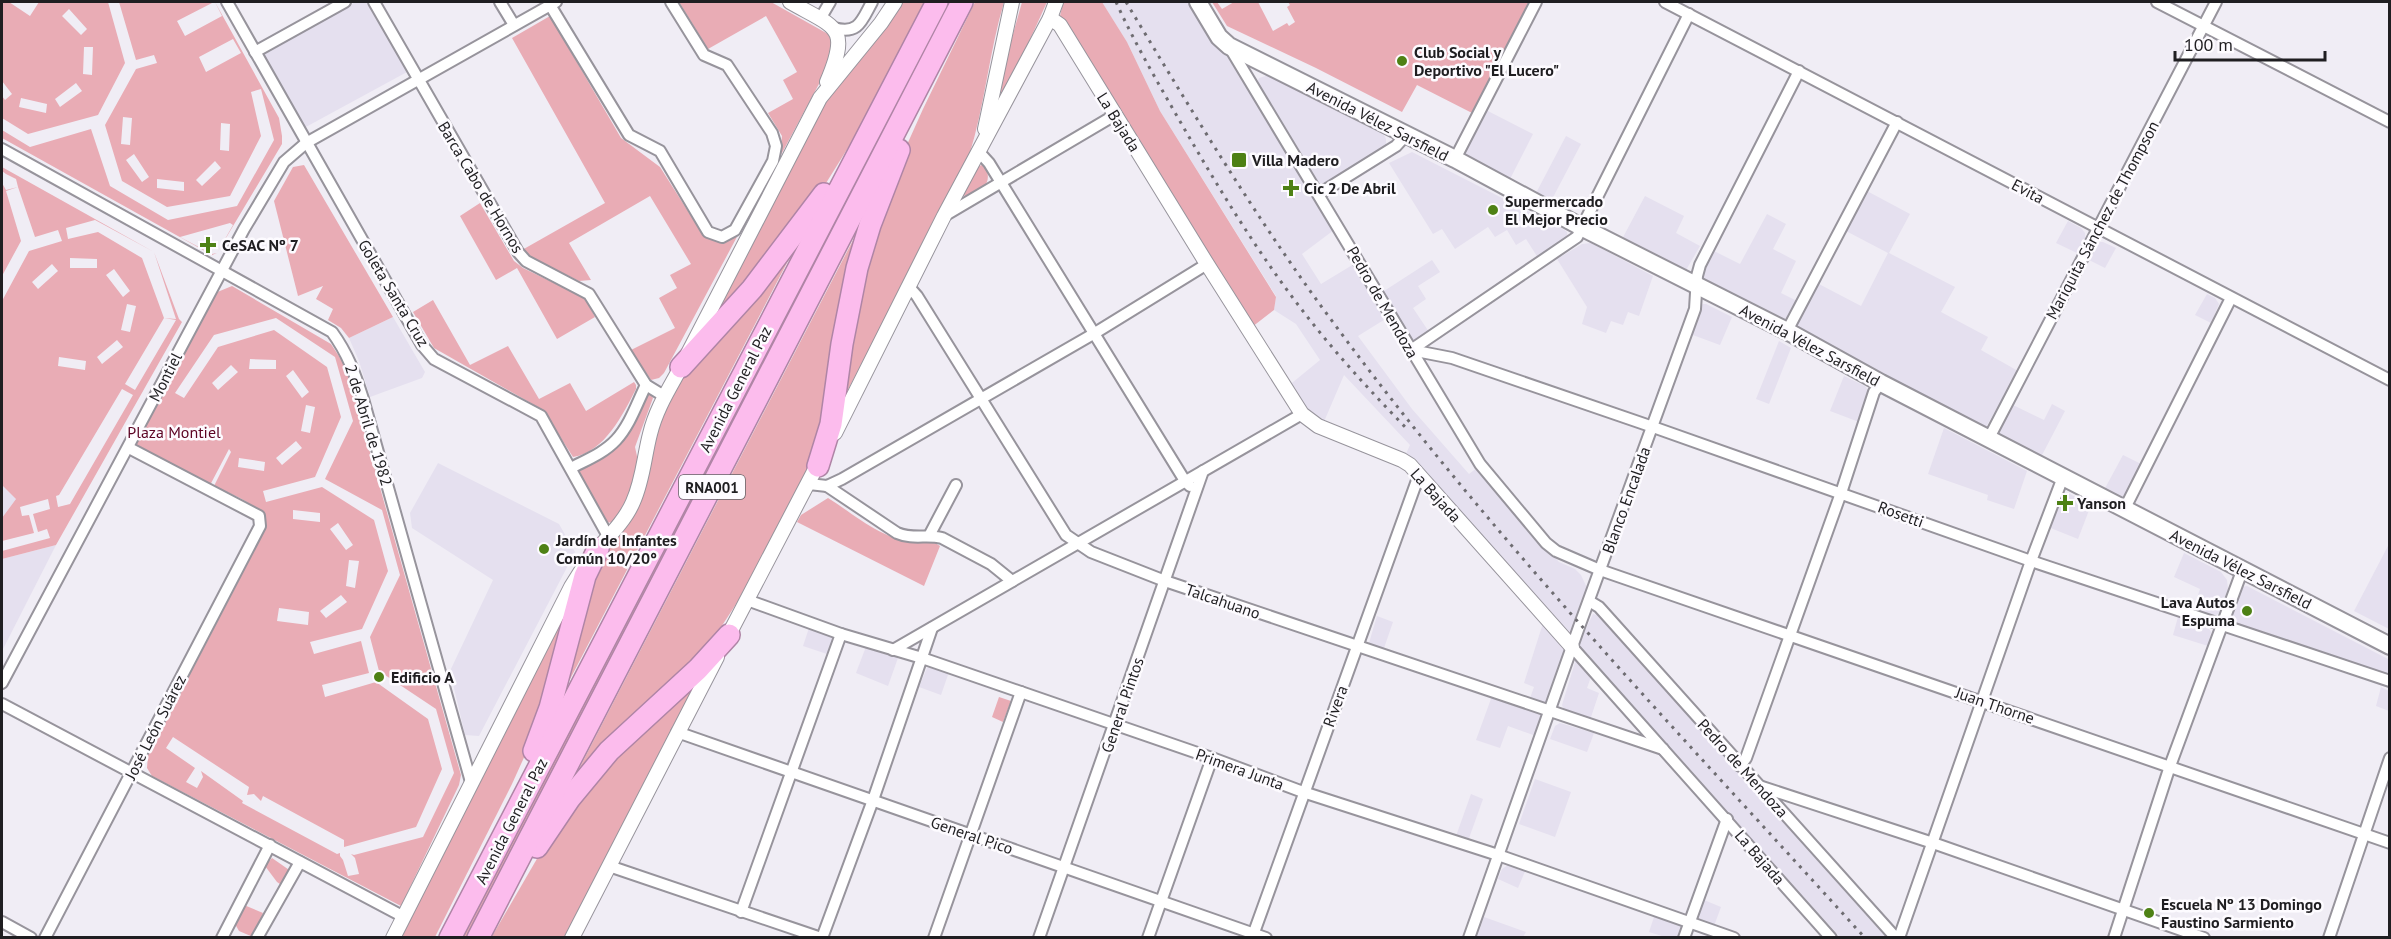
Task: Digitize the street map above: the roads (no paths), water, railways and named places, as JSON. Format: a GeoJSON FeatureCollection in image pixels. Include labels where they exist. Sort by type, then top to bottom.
{"type":"FeatureCollection","features":[{"type":"Feature","properties":{"kind":"highway","name":"Avenida General Paz"},"geometry":{"type":"LineString","coordinates":[[450,938],[937,2]]}},
{"type":"Feature","properties":{"kind":"highway","name":"Avenida General Paz"},"geometry":{"type":"LineString","coordinates":[[477,938],[962,2]]}},
{"type":"Feature","properties":{"kind":"highway"},"geometry":{"type":"LineString","coordinates":[[813,475],[831,424],[845,325],[857,268],[870,225],[932,62]]}},
{"type":"Feature","properties":{"kind":"highway"},"geometry":{"type":"LineString","coordinates":[[681,367],[752,289],[868,132]]}},
{"type":"Feature","properties":{"kind":"highway"},"geometry":{"type":"LineString","coordinates":[[492,856],[550,708],[585,576],[603,543]]}},
{"type":"Feature","properties":{"kind":"highway"},"geometry":{"type":"LineString","coordinates":[[492,911],[588,775],[626,733],[698,669],[729,634]]}},
{"type":"Feature","properties":{"kind":"main road","name":"Pedro de Mendoza"},"geometry":{"type":"LineString","coordinates":[[1198,2],[1228,46]]}},
{"type":"Feature","properties":{"kind":"main road","name":"Avenida Vélez Sarsfield"},"geometry":{"type":"LineString","coordinates":[[1228,46],[1407,134],[1583,228],[1787,331],[1881,383],[2390,646]]}},
{"type":"Feature","properties":{"kind":"street","name":"Goleta Santa Cruz"},"geometry":{"type":"LineString","coordinates":[[227,2],[422,345],[434,359],[541,416],[571,468],[603,543]]}},
{"type":"Feature","properties":{"kind":"street"},"geometry":{"type":"LineString","coordinates":[[255,52],[345,2]]}},
{"type":"Feature","properties":{"kind":"street","name":"Barca Cabo de Hornos"},"geometry":{"type":"LineString","coordinates":[[374,2],[518,252],[526,261],[589,294],[646,385],[664,396]]}},
{"type":"Feature","properties":{"kind":"street"},"geometry":{"type":"LineString","coordinates":[[500,2],[514,25]]}},
{"type":"Feature","properties":{"kind":"street"},"geometry":{"type":"LineString","coordinates":[[553,3],[629,135],[660,151],[708,232],[722,237],[735,230],[773,161],[776,146],[772,133],[728,65],[704,55],[671,2]]}},
{"type":"Feature","properties":{"kind":"street"},"geometry":{"type":"LineString","coordinates":[[790,2],[834,28],[845,31],[851,30],[861,22],[872,2]]}},
{"type":"Feature","properties":{"kind":"street"},"geometry":{"type":"LineString","coordinates":[[820,19],[830,2]]}},
{"type":"Feature","properties":{"kind":"street"},"geometry":{"type":"LineString","coordinates":[[820,99],[895,2]]}},
{"type":"Feature","properties":{"kind":"street"},"geometry":{"type":"LineString","coordinates":[[1012,2],[980,150],[1185,481],[1196,492]]}},
{"type":"Feature","properties":{"kind":"street"},"geometry":{"type":"LineString","coordinates":[[572,938],[677,732],[813,475],[944,216],[1050,18],[1056,2]]}},
{"type":"Feature","properties":{"kind":"street"},"geometry":{"type":"LineString","coordinates":[[1455,159],[1536,2]]}},
{"type":"Feature","properties":{"kind":"street","name":"Evita"},"geometry":{"type":"LineString","coordinates":[[1665,2],[2390,380]]}},
{"type":"Feature","properties":{"kind":"street"},"geometry":{"type":"LineString","coordinates":[[2157,2],[2390,122]]}},
{"type":"Feature","properties":{"kind":"street","name":"Mariquita Sánchez de Thompson"},"geometry":{"type":"LineString","coordinates":[[1989,438],[2216,2]]}},
{"type":"Feature","properties":{"kind":"street","name":"Montiel"},"geometry":{"type":"LineString","coordinates":[[2,683],[221,272],[284,162],[306,143],[553,3]]}},
{"type":"Feature","properties":{"kind":"street"},"geometry":{"type":"LineString","coordinates":[[1411,350],[1573,242],[1583,228],[1689,14]]}},
{"type":"Feature","properties":{"kind":"street","name":"La Bajada"},"geometry":{"type":"LineString","coordinates":[[1050,18],[1060,25],[1302,414],[1318,426],[1402,460],[1419,475],[1831,938]]}},
{"type":"Feature","properties":{"kind":"street"},"geometry":{"type":"LineString","coordinates":[[393,938],[571,587],[629,511],[639,488],[649,436],[664,396],[820,99],[838,57],[839,38],[834,28]]}},
{"type":"Feature","properties":{"kind":"street","name":"Pedro de Mendoza"},"geometry":{"type":"LineString","coordinates":[[1228,46],[1493,482],[1546,543],[1556,551],[1600,570]]}},
{"type":"Feature","properties":{"kind":"street","name":"Blanco Encalada"},"geometry":{"type":"LineString","coordinates":[[1469,938],[1695,309],[1700,265],[1799,71]]}},
{"type":"Feature","properties":{"kind":"street"},"geometry":{"type":"LineString","coordinates":[[944,216],[1115,115]]}},
{"type":"Feature","properties":{"kind":"street"},"geometry":{"type":"LineString","coordinates":[[1787,331],[1897,122]]}},
{"type":"Feature","properties":{"kind":"street"},"geometry":{"type":"LineString","coordinates":[[1319,194],[1396,146],[1407,134]]}},
{"type":"Feature","properties":{"kind":"street","name":"2 de Abril de 1982"},"geometry":{"type":"LineString","coordinates":[[2,149],[332,332],[352,363],[471,782]]}},
{"type":"Feature","properties":{"kind":"street"},"geometry":{"type":"LineString","coordinates":[[827,486],[1095,333],[1207,264]]}},
{"type":"Feature","properties":{"kind":"street","name":"Talcahuano"},"geometry":{"type":"LineString","coordinates":[[909,287],[915,293],[1066,535],[1090,552],[1165,581],[1663,749]]}},
{"type":"Feature","properties":{"kind":"street"},"geometry":{"type":"LineString","coordinates":[[2124,508],[2231,298]]}},
{"type":"Feature","properties":{"kind":"street","name":"Rosetti"},"geometry":{"type":"LineString","coordinates":[[1411,350],[1452,358],[2031,561],[2390,681]]}},
{"type":"Feature","properties":{"kind":"street"},"geometry":{"type":"LineString","coordinates":[[1740,765],[1746,758],[1791,635],[1874,392],[1881,383]]}},
{"type":"Feature","properties":{"kind":"street"},"geometry":{"type":"LineString","coordinates":[[571,468],[601,452],[616,440],[627,424],[646,385]]}},
{"type":"Feature","properties":{"kind":"street"},"geometry":{"type":"LineString","coordinates":[[893,650],[1302,414]]}},
{"type":"Feature","properties":{"kind":"street","name":"José León Suárez"},"geometry":{"type":"LineString","coordinates":[[45,938],[260,526],[259,516],[129,448]]}},
{"type":"Feature","properties":{"kind":"street","name":"General Pintos"},"geometry":{"type":"LineString","coordinates":[[1039,938],[1203,471]]}},
{"type":"Feature","properties":{"kind":"street"},"geometry":{"type":"LineString","coordinates":[[813,475],[897,533],[907,537],[942,538],[991,564],[1012,581]]}},
{"type":"Feature","properties":{"kind":"street","name":"Rivera"},"geometry":{"type":"LineString","coordinates":[[1252,935],[1419,475]]}},
{"type":"Feature","properties":{"kind":"street"},"geometry":{"type":"LineString","coordinates":[[1897,938],[2063,477]]}},
{"type":"Feature","properties":{"kind":"street"},"geometry":{"type":"LineString","coordinates":[[929,536],[956,485]]}},
{"type":"Feature","properties":{"kind":"street","name":"Juan Thorne"},"geometry":{"type":"LineString","coordinates":[[1600,570],[2390,843]]}},
{"type":"Feature","properties":{"kind":"street"},"geometry":{"type":"LineString","coordinates":[[2114,938],[2170,766],[2242,571]]}},
{"type":"Feature","properties":{"kind":"street","name":"Primera Junta"},"geometry":{"type":"LineString","coordinates":[[747,600],[841,634],[922,658],[1115,724],[1303,792],[1498,855],[1734,938]]}},
{"type":"Feature","properties":{"kind":"street","name":"Pedro de Mendoza"},"geometry":{"type":"LineString","coordinates":[[1589,601],[1599,607],[1897,938]]}},
{"type":"Feature","properties":{"kind":"street"},"geometry":{"type":"LineString","coordinates":[[609,866],[822,938],[873,800],[932,628]]}},
{"type":"Feature","properties":{"kind":"street"},"geometry":{"type":"LineString","coordinates":[[741,912],[841,634]]}},
{"type":"Feature","properties":{"kind":"street"},"geometry":{"type":"LineString","coordinates":[[934,938],[1021,692]]}},
{"type":"Feature","properties":{"kind":"street"},"geometry":{"type":"LineString","coordinates":[[2,704],[404,916]]}},
{"type":"Feature","properties":{"kind":"street","name":"General Pico"},"geometry":{"type":"LineString","coordinates":[[677,732],[1266,938]]}},
{"type":"Feature","properties":{"kind":"street"},"geometry":{"type":"LineString","coordinates":[[1148,938],[1212,758]]}},
{"type":"Feature","properties":{"kind":"street"},"geometry":{"type":"LineString","coordinates":[[2329,938],[2390,758]]}},
{"type":"Feature","properties":{"kind":"street"},"geometry":{"type":"LineString","coordinates":[[1759,786],[1933,843],[2204,938]]}},
{"type":"Feature","properties":{"kind":"street"},"geometry":{"type":"LineString","coordinates":[[1684,938],[1727,819]]}},
{"type":"Feature","properties":{"kind":"street"},"geometry":{"type":"LineString","coordinates":[[227,936],[270,845]]}},
{"type":"Feature","properties":{"kind":"street"},"geometry":{"type":"LineString","coordinates":[[257,938],[300,862]]}},
{"type":"Feature","properties":{"kind":"street"},"geometry":{"type":"LineString","coordinates":[[2,922],[31,938]]}},
{"type":"Feature","properties":{"kind":"railway"},"geometry":{"type":"LineString","coordinates":[[1116,2],[1140,51],[1185,130],[1267,261],[1332,347],[1408,430]]}},
{"type":"Feature","properties":{"kind":"railway"},"geometry":{"type":"LineString","coordinates":[[1126,2],[1202,127],[1281,250],[1399,409],[1594,640],[1865,938]]}},
{"type":"Feature","properties":{"kind":"place","name":"Club Social y Deportivo \"El Lucero\""},"geometry":{"type":"Point","coordinates":[1402,61]}},
{"type":"Feature","properties":{"kind":"place","name":"Villa Madero"},"geometry":{"type":"Point","coordinates":[1239,160]}},
{"type":"Feature","properties":{"kind":"place","name":"Cic 2 De Abril"},"geometry":{"type":"Point","coordinates":[1291,188]}},
{"type":"Feature","properties":{"kind":"place","name":"Supermercado El Mejor Precio"},"geometry":{"type":"Point","coordinates":[1493,210]}},
{"type":"Feature","properties":{"kind":"place","name":"CeSAC Nº 7"},"geometry":{"type":"Point","coordinates":[208,245]}},
{"type":"Feature","properties":{"kind":"place","name":"Yanson"},"geometry":{"type":"Point","coordinates":[2065,503]}},
{"type":"Feature","properties":{"kind":"place","name":"Jardín de Infantes Común 10/20°"},"geometry":{"type":"Point","coordinates":[544,549]}},
{"type":"Feature","properties":{"kind":"place","name":"Lava Autos Espuma"},"geometry":{"type":"Point","coordinates":[2247,611]}},
{"type":"Feature","properties":{"kind":"place","name":"Edificio A"},"geometry":{"type":"Point","coordinates":[379,677]}},
{"type":"Feature","properties":{"kind":"place","name":"Escuela Nº 13 Domingo Faustino Sarmiento"},"geometry":{"type":"Point","coordinates":[2149,913]}},
{"type":"Feature","properties":{"kind":"park label","name":"Plaza Montiel"},"geometry":{"type":"Point","coordinates":[174,432]}}]}
